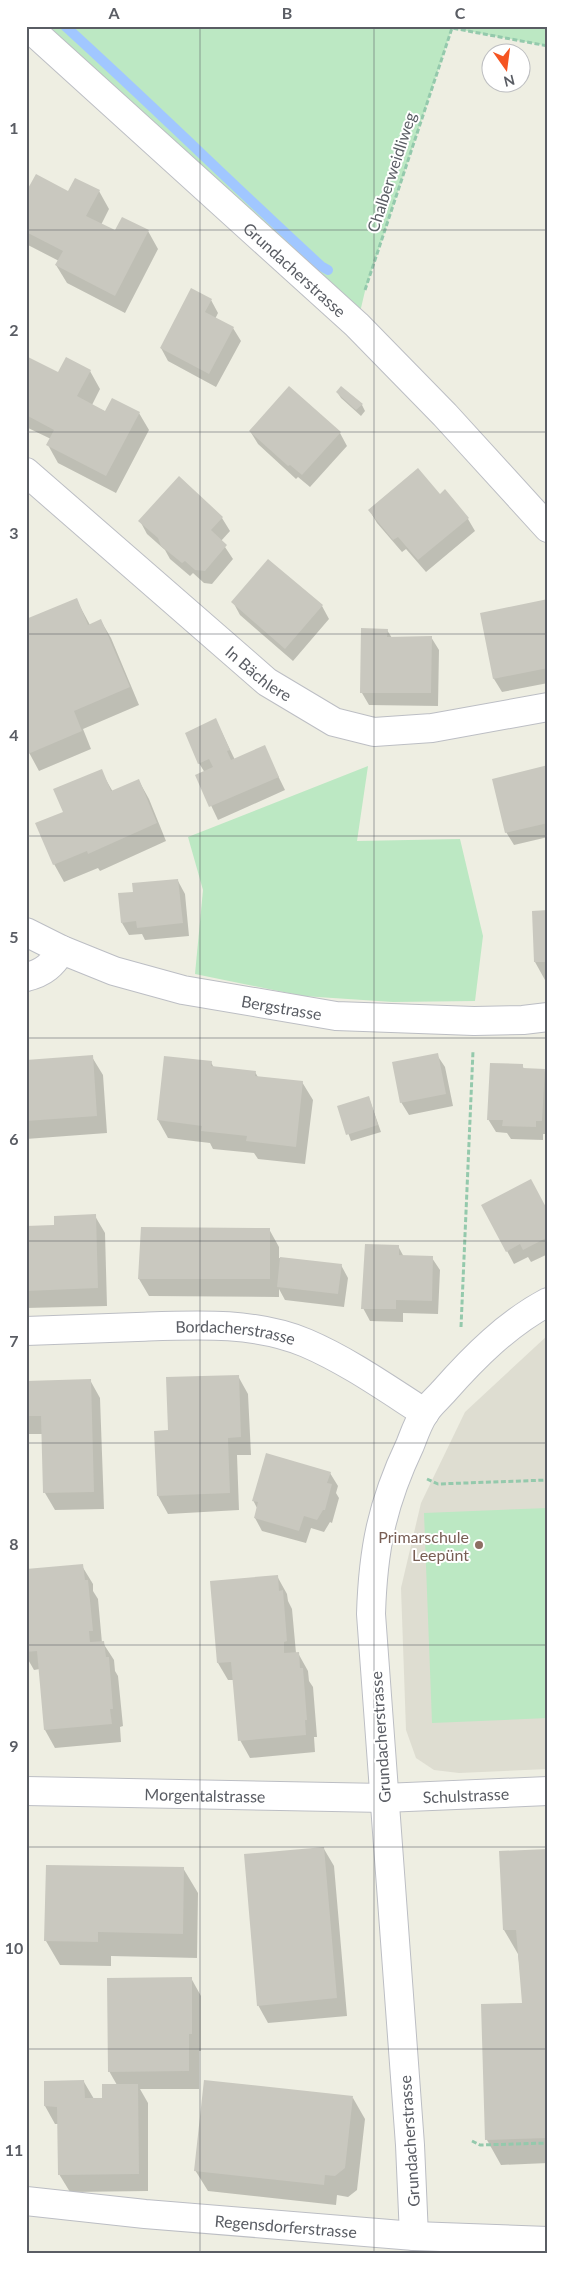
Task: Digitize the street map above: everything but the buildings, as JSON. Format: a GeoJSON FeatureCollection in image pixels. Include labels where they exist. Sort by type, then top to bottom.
{"type":"FeatureCollection","features":[{"type":"Feature","properties":{"kind":"street","name":"Grundacherstrasse"},"geometry":{"type":"LineString","coordinates":[[27,26],[357,325],[446,415],[548,528]]}},
{"type":"Feature","properties":{"kind":"street","name":"In Bächlere"},"geometry":{"type":"LineString","coordinates":[[26,472],[266,682],[334,722],[374,732],[432,728],[548,707]]}},
{"type":"Feature","properties":{"kind":"street","name":"Bergstrasse"},"geometry":{"type":"LineString","coordinates":[[26,932],[62,950],[114,970],[182,990],[336,1016],[474,1021],[523,1020],[548,1017]]}},
{"type":"Feature","properties":{"kind":"street"},"geometry":{"type":"LineString","coordinates":[[26,977],[41,973],[53,964],[62,950]]}},
{"type":"Feature","properties":{"kind":"street","name":"Grundacherstrasse"},"geometry":{"type":"LineString","coordinates":[[414,2236],[410,2145],[371,1614],[372,1570],[380,1522],[400,1466],[425,1413],[457,1376],[489,1345],[532,1310],[548,1302]]}},
{"type":"Feature","properties":{"kind":"street","name":"Bordacherstrasse"},"geometry":{"type":"LineString","coordinates":[[26,1331],[232,1326],[274,1334],[306,1343],[352,1367],[425,1413]]}},
{"type":"Feature","properties":{"kind":"street","name":"Morgentalstrasse"},"geometry":{"type":"LineString","coordinates":[[26,1791],[384,1798]]}},
{"type":"Feature","properties":{"kind":"street","name":"Schulstrasse"},"geometry":{"type":"LineString","coordinates":[[384,1798],[548,1791]]}},
{"type":"Feature","properties":{"kind":"street","name":"Regensdorferstrasse"},"geometry":{"type":"LineString","coordinates":[[26,2201],[145,2214],[414,2236],[548,2241]]}},
{"type":"Feature","properties":{"kind":"path","name":"Chalberweidliweg"},"geometry":{"type":"LineString","coordinates":[[357,325],[365,291],[452,27],[548,46]]}},
{"type":"Feature","properties":{"kind":"path"},"geometry":{"type":"LineString","coordinates":[[461,1320],[472,1051]]}},
{"type":"Feature","properties":{"kind":"path"},"geometry":{"type":"LineString","coordinates":[[425,1478],[438,1484],[548,1480]]}},
{"type":"Feature","properties":{"kind":"path"},"geometry":{"type":"LineString","coordinates":[[472,2142],[480,2145],[548,2143]]}},
{"type":"Feature","properties":{"kind":"shaded area","name":"Primarschule Leepünt"},"geometry":{"type":"Polygon","coordinates":[[[548,1335],[548,1769],[459,1773],[434,1770],[416,1758],[406,1730],[401,1588],[421,1503],[465,1412],[548,1335]]]}},
{"type":"Feature","properties":{"kind":"green space"},"geometry":{"type":"Polygon","coordinates":[[[27,26],[548,26],[548,46],[452,28],[365,291],[357,325],[27,26]]]}},
{"type":"Feature","properties":{"kind":"green space"},"geometry":{"type":"Polygon","coordinates":[[[368,766],[357,841],[460,839],[483,936],[475,1001],[393,1002],[303,996],[195,974],[203,890],[188,837],[368,766]]]}},
{"type":"Feature","properties":{"kind":"green space"},"geometry":{"type":"Polygon","coordinates":[[[548,1508],[548,1718],[432,1723],[424,1513],[548,1508]]]}},
{"type":"Feature","properties":{"kind":"waterway"},"geometry":{"type":"LineString","coordinates":[[65,26],[321,266],[328,270]]}},
{"type":"Feature","properties":{"kind":"place","name":"Primarschule Leepünt"},"geometry":{"type":"Point","coordinates":[479,1545]}}]}
